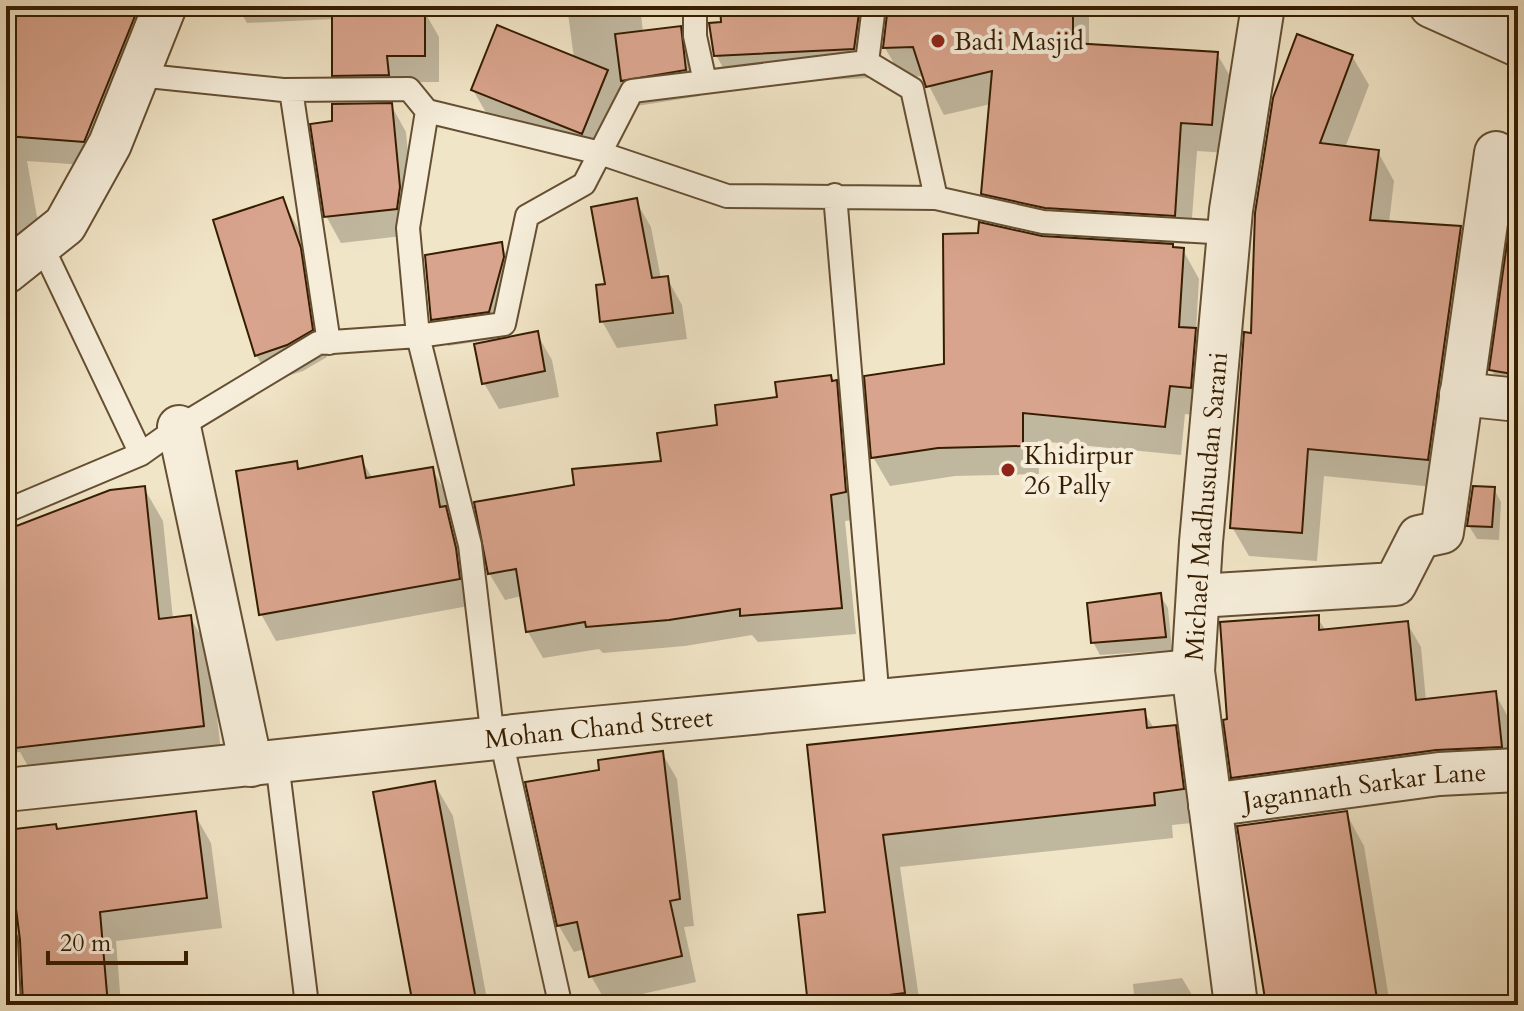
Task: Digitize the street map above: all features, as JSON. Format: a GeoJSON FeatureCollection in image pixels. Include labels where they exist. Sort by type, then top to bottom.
{"type":"FeatureCollection","features":[{"type":"Feature","properties":{"kind":"street"},"geometry":{"type":"LineString","coordinates":[[6,272],[65,225],[110,144],[165,6]]}},
{"type":"Feature","properties":{"kind":"street","name":"Michael Madhusudan Sarani"},"geometry":{"type":"LineString","coordinates":[[1236,1005],[1193,671],[1229,233],[1263,6]]}},
{"type":"Feature","properties":{"kind":"street"},"geometry":{"type":"LineString","coordinates":[[1431,6],[1518,45]]}},
{"type":"Feature","properties":{"kind":"street"},"geometry":{"type":"LineString","coordinates":[[1198,596],[1395,584],[1419,537],[1442,532],[1496,153]]}},
{"type":"Feature","properties":{"kind":"street"},"geometry":{"type":"LineString","coordinates":[[1461,394],[1518,400]]}},
{"type":"Feature","properties":{"kind":"street"},"geometry":{"type":"LineString","coordinates":[[179,427],[264,764]]}},
{"type":"Feature","properties":{"kind":"street","name":"Mohan Chand Street"},"geometry":{"type":"LineString","coordinates":[[6,790],[1193,671]]}},
{"type":"Feature","properties":{"kind":"street","name":"Jagannath Sarkar Lane"},"geometry":{"type":"LineString","coordinates":[[1210,805],[1439,774],[1518,770]]}},
{"type":"Feature","properties":{"kind":"lane"},"geometry":{"type":"LineString","coordinates":[[695,6],[695,36],[705,82]]}},
{"type":"Feature","properties":{"kind":"lane"},"geometry":{"type":"LineString","coordinates":[[867,62],[874,6]]}},
{"type":"Feature","properties":{"kind":"lane"},"geometry":{"type":"LineString","coordinates":[[6,511],[141,454],[179,427],[318,343],[418,336],[504,324],[527,216],[584,184],[632,91],[867,62],[912,89],[936,198]]}},
{"type":"Feature","properties":{"kind":"lane"},"geometry":{"type":"LineString","coordinates":[[138,75],[291,90],[409,89],[427,111],[600,153],[727,196],[936,198],[1043,222],[1229,233]]}},
{"type":"Feature","properties":{"kind":"lane"},"geometry":{"type":"LineString","coordinates":[[291,90],[329,343]]}},
{"type":"Feature","properties":{"kind":"lane"},"geometry":{"type":"LineString","coordinates":[[427,111],[408,228],[418,336],[470,545],[497,739],[560,1003],[564,1005]]}},
{"type":"Feature","properties":{"kind":"lane"},"geometry":{"type":"LineString","coordinates":[[835,195],[878,701]]}},
{"type":"Feature","properties":{"kind":"lane"},"geometry":{"type":"LineString","coordinates":[[41,244],[141,454]]}},
{"type":"Feature","properties":{"kind":"lane"},"geometry":{"type":"LineString","coordinates":[[264,764],[307,1005]]}},
{"type":"Feature","properties":{"kind":"lane"},"geometry":{"type":"LineString","coordinates":[[6,941],[9,1005]]}},
{"type":"Feature","properties":{"kind":"building"},"geometry":{"type":"Polygon","coordinates":[[[6,6],[139,6],[84,142],[6,136],[6,6]]]}},
{"type":"Feature","properties":{"kind":"building"},"geometry":{"type":"Polygon","coordinates":[[[720,6],[860,6],[854,49],[714,56],[709,23],[721,22],[720,6]]]}},
{"type":"Feature","properties":{"kind":"building"},"geometry":{"type":"Polygon","coordinates":[[[888,6],[1073,6],[1073,43],[1218,52],[1212,125],[1181,123],[1175,216],[1045,208],[981,194],[992,71],[926,87],[913,47],[883,48],[888,6]]]}},
{"type":"Feature","properties":{"kind":"building"},"geometry":{"type":"Polygon","coordinates":[[[332,9],[425,9],[425,56],[387,56],[389,75],[332,76],[332,9]]]}},
{"type":"Feature","properties":{"kind":"building"},"geometry":{"type":"Polygon","coordinates":[[[497,25],[608,70],[582,134],[471,90],[497,25]]]}},
{"type":"Feature","properties":{"kind":"building"},"geometry":{"type":"Polygon","coordinates":[[[681,26],[686,70],[621,81],[615,34],[681,26]]]}},
{"type":"Feature","properties":{"kind":"building"},"geometry":{"type":"Polygon","coordinates":[[[1297,34],[1353,55],[1320,143],[1379,150],[1370,220],[1461,226],[1428,460],[1308,449],[1302,533],[1230,528],[1244,332],[1251,333],[1255,213],[1273,98],[1297,34]]]}},
{"type":"Feature","properties":{"kind":"building"},"geometry":{"type":"Polygon","coordinates":[[[392,103],[400,187],[397,209],[324,217],[310,124],[332,121],[332,104],[392,103]]]}},
{"type":"Feature","properties":{"kind":"building"},"geometry":{"type":"Polygon","coordinates":[[[283,197],[301,248],[313,330],[287,345],[255,356],[213,220],[283,197]]]}},
{"type":"Feature","properties":{"kind":"building"},"geometry":{"type":"Polygon","coordinates":[[[637,198],[652,278],[668,276],[673,313],[600,322],[596,285],[605,284],[591,207],[637,198]]]}},
{"type":"Feature","properties":{"kind":"building"},"geometry":{"type":"Polygon","coordinates":[[[979,222],[1042,236],[1173,244],[1173,247],[1184,248],[1179,327],[1196,328],[1191,388],[1170,386],[1165,427],[1023,413],[1023,446],[938,448],[871,458],[864,376],[944,364],[943,234],[978,233],[979,222]]]}},
{"type":"Feature","properties":{"kind":"building"},"geometry":{"type":"Polygon","coordinates":[[[1509,229],[1518,230],[1518,375],[1489,370],[1509,229]]]}},
{"type":"Feature","properties":{"kind":"building"},"geometry":{"type":"Polygon","coordinates":[[[502,242],[504,257],[489,312],[431,320],[425,255],[502,242]]]}},
{"type":"Feature","properties":{"kind":"building"},"geometry":{"type":"Polygon","coordinates":[[[538,331],[545,371],[482,384],[474,344],[538,331]]]}},
{"type":"Feature","properties":{"kind":"building"},"geometry":{"type":"Polygon","coordinates":[[[831,375],[832,381],[837,380],[846,492],[831,495],[842,608],[740,616],[740,609],[669,620],[586,627],[585,622],[526,632],[516,569],[488,574],[474,502],[574,485],[572,469],[661,461],[657,433],[717,425],[715,405],[777,397],[775,382],[831,375]]]}},
{"type":"Feature","properties":{"kind":"building"},"geometry":{"type":"Polygon","coordinates":[[[362,456],[366,478],[433,467],[440,507],[446,506],[460,579],[259,615],[236,471],[297,461],[298,469],[362,456]]]}},
{"type":"Feature","properties":{"kind":"building"},"geometry":{"type":"Polygon","coordinates":[[[145,486],[159,619],[191,615],[204,726],[15,748],[6,668],[6,530],[110,490],[145,486]]]}},
{"type":"Feature","properties":{"kind":"building"},"geometry":{"type":"Polygon","coordinates":[[[1473,486],[1495,487],[1492,527],[1467,526],[1473,486]]]}},
{"type":"Feature","properties":{"kind":"building"},"geometry":{"type":"Polygon","coordinates":[[[1161,593],[1166,637],[1091,643],[1087,603],[1161,593]]]}},
{"type":"Feature","properties":{"kind":"building"},"geometry":{"type":"Polygon","coordinates":[[[1319,615],[1319,630],[1408,621],[1416,700],[1496,691],[1502,747],[1436,750],[1231,778],[1223,720],[1227,719],[1220,622],[1319,615]]]}},
{"type":"Feature","properties":{"kind":"building"},"geometry":{"type":"Polygon","coordinates":[[[1145,709],[1147,728],[1176,725],[1184,789],[1154,793],[1155,805],[883,835],[905,993],[808,1005],[798,915],[825,912],[807,745],[1145,709]]]}},
{"type":"Feature","properties":{"kind":"building"},"geometry":{"type":"Polygon","coordinates":[[[663,751],[680,899],[670,901],[682,956],[589,977],[577,922],[557,926],[525,782],[599,770],[598,760],[663,751]]]}},
{"type":"Feature","properties":{"kind":"building"},"geometry":{"type":"Polygon","coordinates":[[[435,781],[477,1005],[413,1005],[373,792],[435,781]]]}},
{"type":"Feature","properties":{"kind":"building"},"geometry":{"type":"Polygon","coordinates":[[[196,811],[207,898],[100,912],[108,1005],[23,1005],[20,940],[6,830],[56,824],[57,829],[196,811]]]}},
{"type":"Feature","properties":{"kind":"building"},"geometry":{"type":"Polygon","coordinates":[[[1347,811],[1378,1005],[1266,1005],[1237,826],[1347,811]]]}},
{"type":"Feature","properties":{"kind":"place","name":"Badi Masjid"},"geometry":{"type":"Point","coordinates":[938,41]}},
{"type":"Feature","properties":{"kind":"place","name":"Khidirpur 26 Pally"},"geometry":{"type":"Point","coordinates":[1008,470]}}]}
